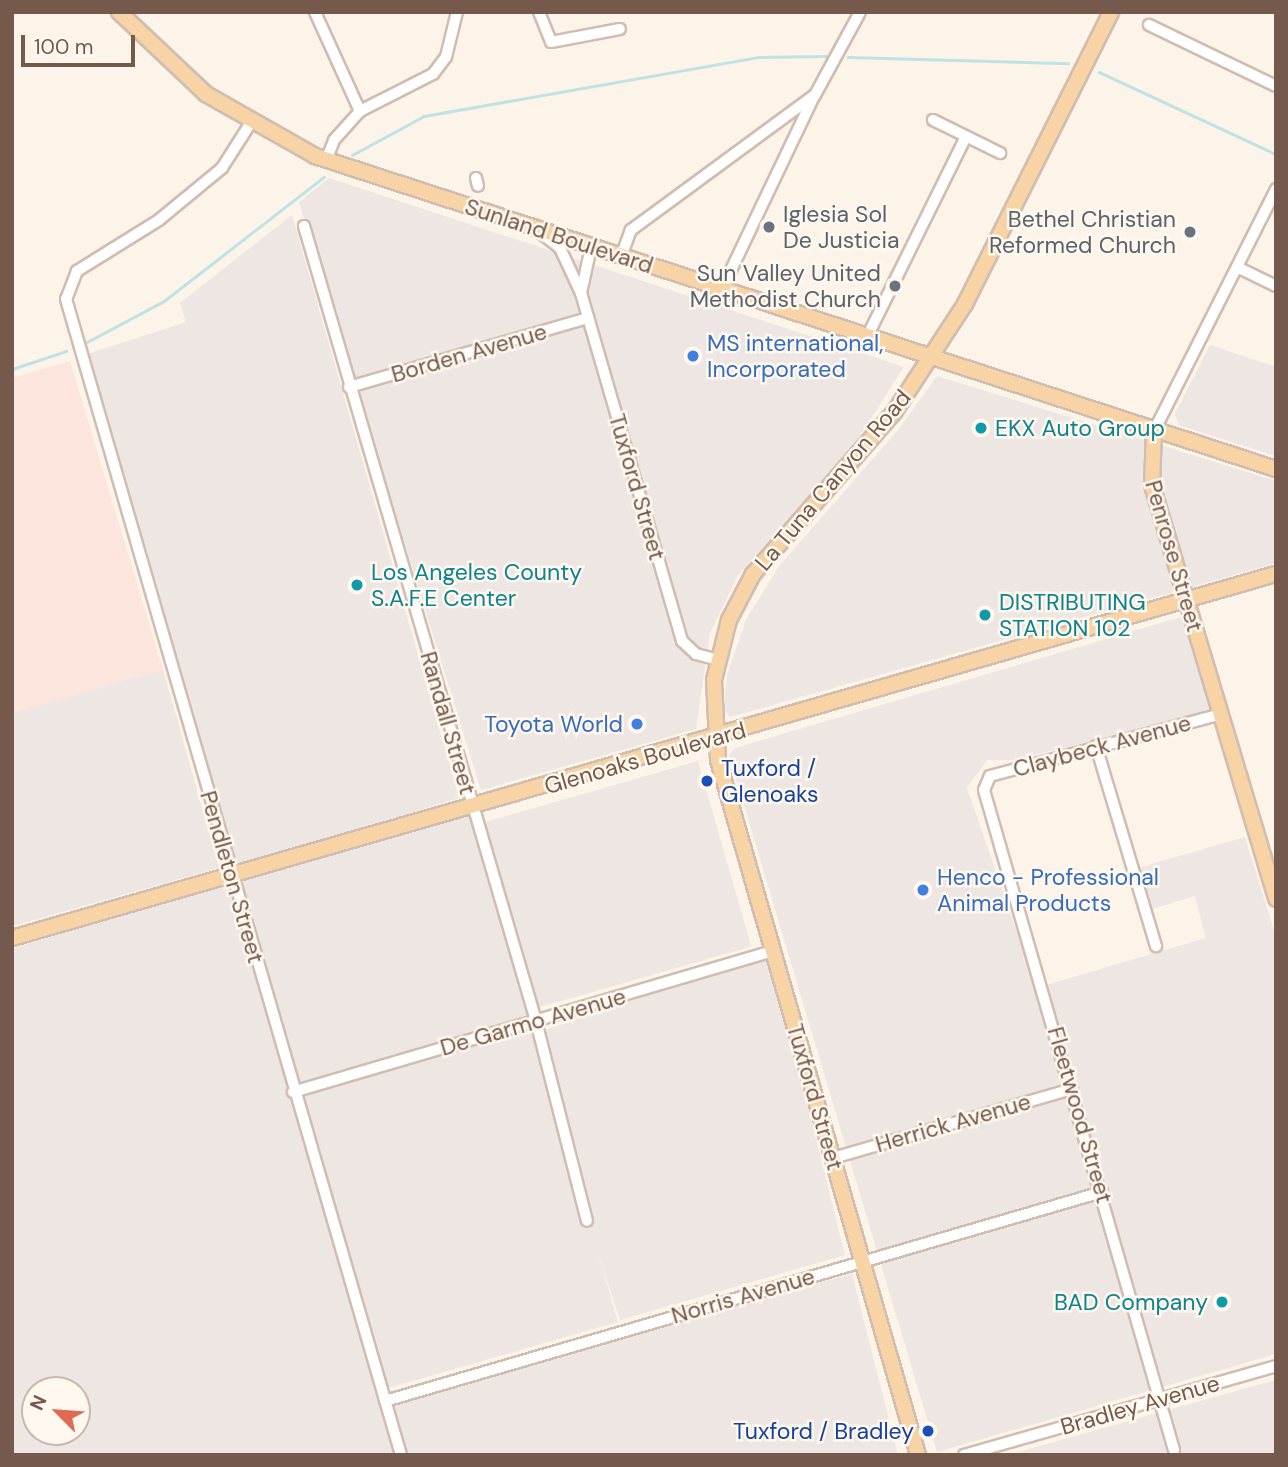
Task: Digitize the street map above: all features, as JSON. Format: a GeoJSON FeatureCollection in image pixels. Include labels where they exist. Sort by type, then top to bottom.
{"type":"FeatureCollection","features":[{"type":"Feature","properties":{"kind":"main road","name":"Sunland Boulevard"},"geometry":{"type":"LineString","coordinates":[[119,12],[169,65],[250,124],[326,161],[1276,469]]}},
{"type":"Feature","properties":{"kind":"main road","name":"La Tuna Canyon Road"},"geometry":{"type":"LineString","coordinates":[[714,738],[718,660],[753,574],[880,430],[931,358],[969,296],[1111,12]]}},
{"type":"Feature","properties":{"kind":"main road","name":"Penrose Street"},"geometry":{"type":"LineString","coordinates":[[1154,431],[1152,485],[1276,899]]}},
{"type":"Feature","properties":{"kind":"main road","name":"Glenoaks Boulevard"},"geometry":{"type":"LineString","coordinates":[[12,938],[473,809],[1276,574]]}},
{"type":"Feature","properties":{"kind":"main road","name":"Tuxford Street"},"geometry":{"type":"LineString","coordinates":[[714,738],[918,1455]]}},
{"type":"Feature","properties":{"kind":"street"},"geometry":{"type":"LineString","coordinates":[[315,12],[360,111]]}},
{"type":"Feature","properties":{"kind":"street"},"geometry":{"type":"LineString","coordinates":[[326,161],[334,141],[360,111],[433,75],[446,57],[457,12]]}},
{"type":"Feature","properties":{"kind":"street"},"geometry":{"type":"LineString","coordinates":[[539,12],[551,42],[620,29]]}},
{"type":"Feature","properties":{"kind":"street"},"geometry":{"type":"LineString","coordinates":[[722,289],[815,95],[860,12]]}},
{"type":"Feature","properties":{"kind":"street"},"geometry":{"type":"LineString","coordinates":[[1149,25],[1276,86]]}},
{"type":"Feature","properties":{"kind":"street"},"geometry":{"type":"LineString","coordinates":[[621,257],[631,230],[815,95]]}},
{"type":"Feature","properties":{"kind":"street"},"geometry":{"type":"LineString","coordinates":[[933,120],[1000,153]]}},
{"type":"Feature","properties":{"kind":"street","name":"Pendleton Street"},"geometry":{"type":"LineString","coordinates":[[250,124],[222,168],[159,220],[76,271],[66,299],[293,1092],[401,1455]]}},
{"type":"Feature","properties":{"kind":"street"},"geometry":{"type":"LineString","coordinates":[[866,337],[966,137]]}},
{"type":"Feature","properties":{"kind":"street","name":"Penrose Street"},"geometry":{"type":"LineString","coordinates":[[1154,431],[1239,268],[1276,189]]}},
{"type":"Feature","properties":{"kind":"street","name":"Tuxford Street"},"geometry":{"type":"LineString","coordinates":[[523,224],[560,248],[581,293],[682,641],[696,654],[718,660]]}},
{"type":"Feature","properties":{"kind":"street","name":"Randall Street"},"geometry":{"type":"LineString","coordinates":[[304,226],[536,1021],[587,1221]]}},
{"type":"Feature","properties":{"kind":"street","name":"Tuxford Street"},"geometry":{"type":"LineString","coordinates":[[581,293],[591,247]]}},
{"type":"Feature","properties":{"kind":"street"},"geometry":{"type":"LineString","coordinates":[[1239,268],[1276,286]]}},
{"type":"Feature","properties":{"kind":"street","name":"Borden Avenue"},"geometry":{"type":"LineString","coordinates":[[349,387],[588,318]]}},
{"type":"Feature","properties":{"kind":"street","name":"Claybeck Avenue"},"geometry":{"type":"LineString","coordinates":[[986,782],[1096,746],[1221,714]]}},
{"type":"Feature","properties":{"kind":"street"},"geometry":{"type":"LineString","coordinates":[[1096,746],[1156,946]]}},
{"type":"Feature","properties":{"kind":"street","name":"Fleetwood Street"},"geometry":{"type":"LineString","coordinates":[[986,782],[1174,1450]]}},
{"type":"Feature","properties":{"kind":"street","name":"De Garmo Avenue"},"geometry":{"type":"LineString","coordinates":[[293,1092],[773,951]]}},
{"type":"Feature","properties":{"kind":"street","name":"Herrick Avenue"},"geometry":{"type":"LineString","coordinates":[[833,1158],[1072,1089]]}},
{"type":"Feature","properties":{"kind":"street","name":"Norris Avenue"},"geometry":{"type":"LineString","coordinates":[[385,1401],[1101,1192]]}},
{"type":"Feature","properties":{"kind":"street","name":"Bradley Avenue"},"geometry":{"type":"LineString","coordinates":[[964,1455],[1276,1366]]}},
{"type":"Feature","properties":{"kind":"shaded area"},"geometry":{"type":"Polygon","coordinates":[[[329,178],[904,367],[857,440],[738,575],[710,633],[696,729],[481,790],[299,202],[329,178]]]}},
{"type":"Feature","properties":{"kind":"shaded area"},"geometry":{"type":"Polygon","coordinates":[[[292,215],[459,798],[237,866],[87,354],[186,322],[180,303],[292,215]]]}},
{"type":"Feature","properties":{"kind":"shaded area"},"geometry":{"type":"Polygon","coordinates":[[[1210,345],[1276,367],[1276,456],[1179,425],[1175,414],[1210,345]]]}},
{"type":"Feature","properties":{"kind":"shaded area"},"geometry":{"type":"Polygon","coordinates":[[[70,361],[163,670],[12,713],[12,378],[70,361]]]}},
{"type":"Feature","properties":{"kind":"shaded area"},"geometry":{"type":"Polygon","coordinates":[[[937,376],[1276,481],[1276,563],[730,717],[724,710],[727,675],[746,620],[779,566],[898,430],[937,376]]]}},
{"type":"Feature","properties":{"kind":"shaded area"},"geometry":{"type":"Polygon","coordinates":[[[1181,617],[1211,711],[1014,760],[987,760],[967,788],[1036,988],[1206,938],[1195,896],[1149,910],[1138,868],[1245,837],[1276,937],[1276,1354],[937,1452],[729,755],[735,748],[1181,617]]]}},
{"type":"Feature","properties":{"kind":"shaded area"},"geometry":{"type":"Polygon","coordinates":[[[163,670],[219,868],[12,926],[12,713],[163,670]]]}},
{"type":"Feature","properties":{"kind":"shaded area"},"geometry":{"type":"Polygon","coordinates":[[[698,761],[751,947],[538,1008],[485,822],[698,761]]]}},
{"type":"Feature","properties":{"kind":"shaded area"},"geometry":{"type":"Polygon","coordinates":[[[472,814],[530,1017],[294,1085],[236,882],[472,814]]]}},
{"type":"Feature","properties":{"kind":"shaded area"},"geometry":{"type":"Polygon","coordinates":[[[232,881],[383,1403],[626,1331],[852,1274],[898,1455],[12,1454],[12,949],[232,881]]]}},
{"type":"Feature","properties":{"kind":"shaded area"},"geometry":{"type":"Polygon","coordinates":[[[770,954],[845,1255],[620,1320],[591,1231],[545,1030],[770,954]]]}},
{"type":"Feature","properties":{"kind":"shaded area"},"geometry":{"type":"Polygon","coordinates":[[[533,1026],[618,1322],[380,1390],[296,1094],[533,1026]]]}},
{"type":"Feature","properties":{"kind":"shaded area"},"geometry":{"type":"Polygon","coordinates":[[[1276,1380],[1276,1455],[1007,1455],[1276,1380]]]}},
{"type":"Feature","properties":{"kind":"waterway"},"geometry":{"type":"LineString","coordinates":[[352,155],[424,116],[759,57],[826,56]]}},
{"type":"Feature","properties":{"kind":"waterway"},"geometry":{"type":"LineString","coordinates":[[848,57],[1068,63]]}},
{"type":"Feature","properties":{"kind":"waterway"},"geometry":{"type":"LineString","coordinates":[[1099,72],[1276,154]]}},
{"type":"Feature","properties":{"kind":"waterway"},"geometry":{"type":"LineString","coordinates":[[87,342],[164,301],[324,177]]}},
{"type":"Feature","properties":{"kind":"waterway"},"geometry":{"type":"LineString","coordinates":[[12,369],[66,351]]}},
{"type":"Feature","properties":{"kind":"place","name":"Iglesia Sol De Justicia"},"geometry":{"type":"Point","coordinates":[769,227]}},
{"type":"Feature","properties":{"kind":"place","name":"Bethel Christian Reformed Church"},"geometry":{"type":"Point","coordinates":[1190,232]}},
{"type":"Feature","properties":{"kind":"place","name":"Sun Valley United Methodist Church"},"geometry":{"type":"Point","coordinates":[895,286]}},
{"type":"Feature","properties":{"kind":"place","name":"MS international, Incorporated"},"geometry":{"type":"Point","coordinates":[693,356]}},
{"type":"Feature","properties":{"kind":"place","name":"EKX Auto Group"},"geometry":{"type":"Point","coordinates":[981,428]}},
{"type":"Feature","properties":{"kind":"place","name":"Los Angeles County S.A.F.E Center"},"geometry":{"type":"Point","coordinates":[357,585]}},
{"type":"Feature","properties":{"kind":"place","name":"DISTRIBUTING STATION 102"},"geometry":{"type":"Point","coordinates":[985,615]}},
{"type":"Feature","properties":{"kind":"place","name":"Toyota World"},"geometry":{"type":"Point","coordinates":[637,724]}},
{"type":"Feature","properties":{"kind":"place","name":"Tuxford / Glenoaks"},"geometry":{"type":"Point","coordinates":[707,781]}},
{"type":"Feature","properties":{"kind":"place","name":"Henco - Professional Animal Products"},"geometry":{"type":"Point","coordinates":[923,890]}},
{"type":"Feature","properties":{"kind":"place","name":"BAD Company"},"geometry":{"type":"Point","coordinates":[1222,1302]}},
{"type":"Feature","properties":{"kind":"place","name":"Tuxford / Bradley"},"geometry":{"type":"Point","coordinates":[928,1431]}}]}
